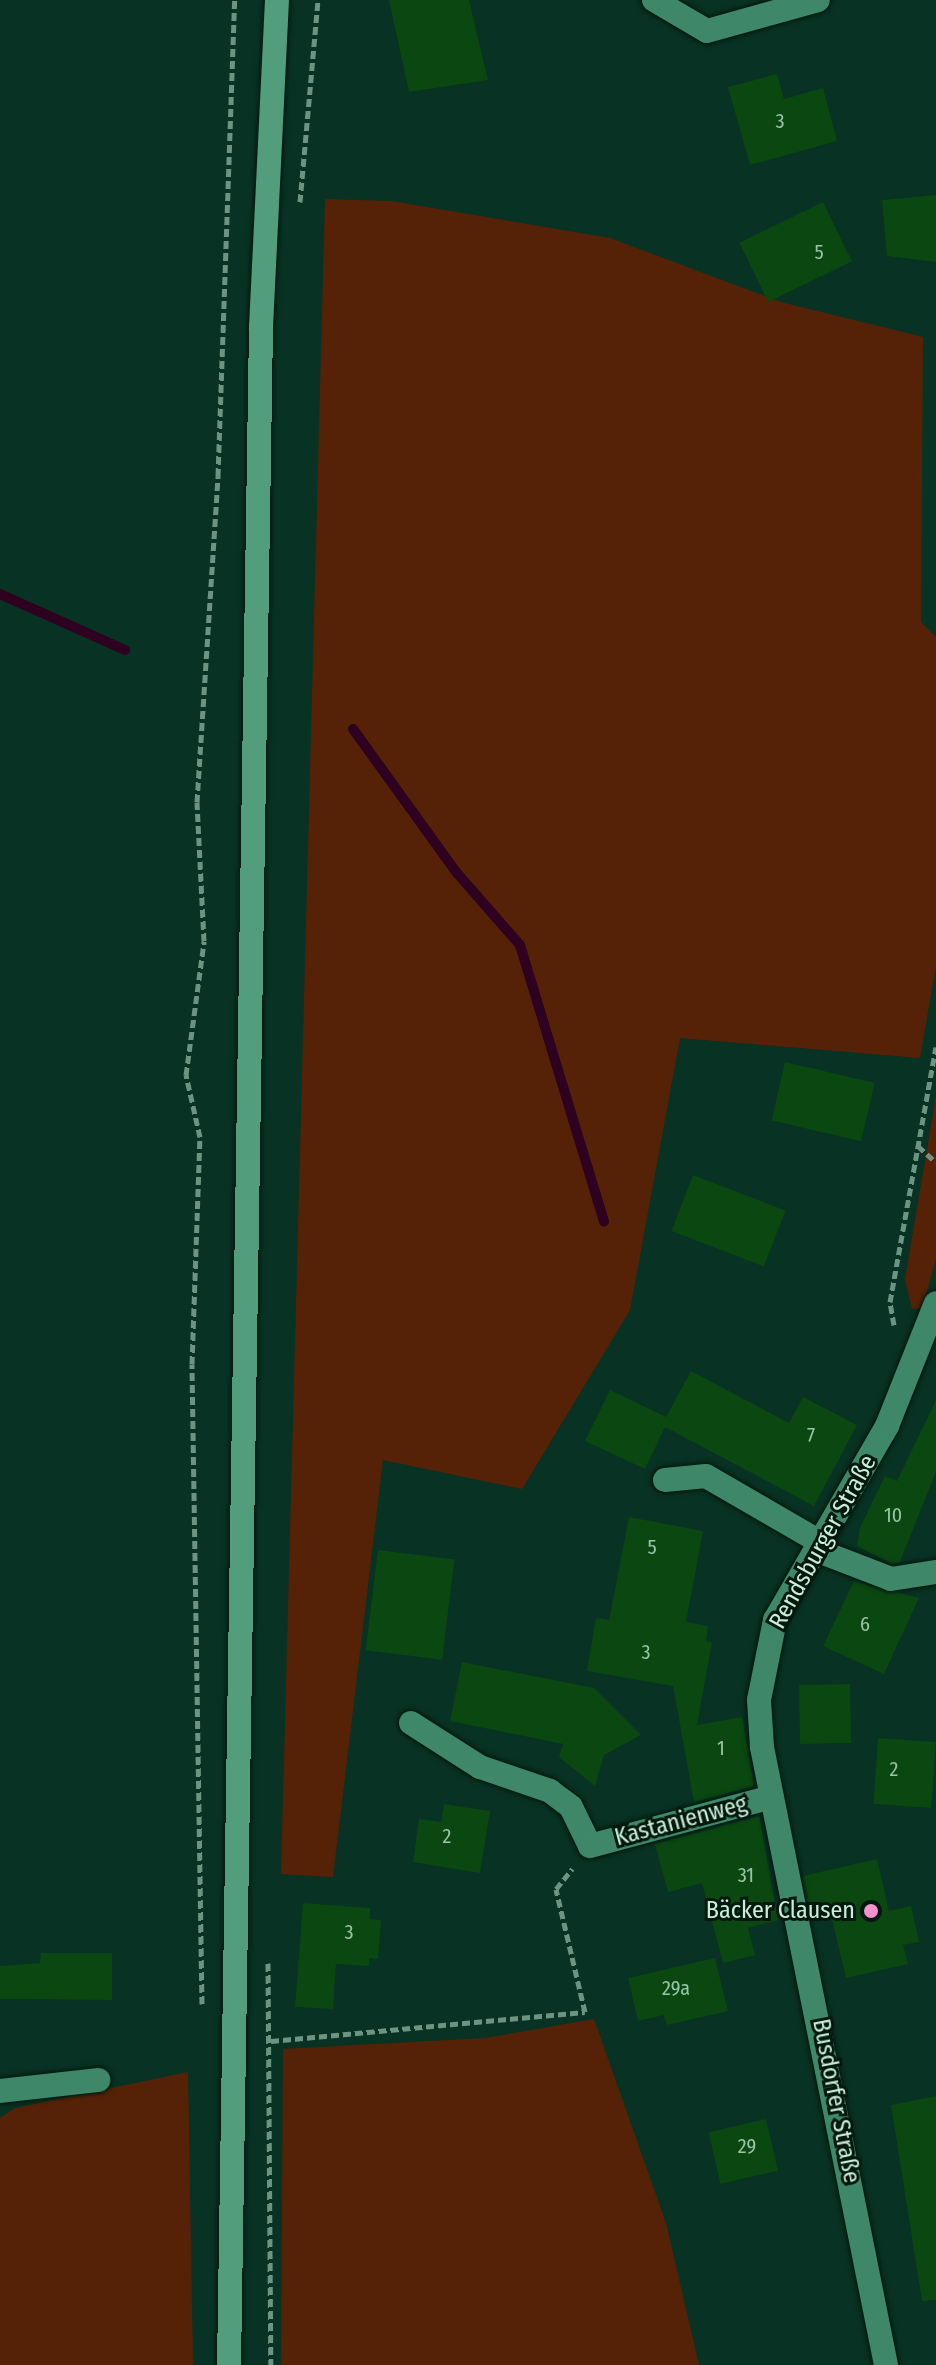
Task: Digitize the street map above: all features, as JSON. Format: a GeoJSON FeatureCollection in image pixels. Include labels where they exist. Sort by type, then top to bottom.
{"type":"FeatureCollection","features":[{"type":"Feature","properties":{"kind":"main road"},"geometry":{"type":"LineString","coordinates":[[229,2365],[261,343],[277,0]]}},
{"type":"Feature","properties":{"kind":"street"},"geometry":{"type":"LineString","coordinates":[[654,0],[707,31],[818,0]]}},
{"type":"Feature","properties":{"kind":"street","name":"Rendsburger Straße"},"geometry":{"type":"LineString","coordinates":[[781,1838],[762,1747],[763,1661],[775,1620],[903,1394],[936,1303]]}},
{"type":"Feature","properties":{"kind":"street"},"geometry":{"type":"LineString","coordinates":[[665,1480],[706,1476],[818,1546],[891,1579],[936,1572]]}},
{"type":"Feature","properties":{"kind":"street"},"geometry":{"type":"LineString","coordinates":[[411,1723],[480,1767],[550,1791],[571,1807],[590,1846]]}},
{"type":"Feature","properties":{"kind":"street","name":"Kastanienweg"},"geometry":{"type":"LineString","coordinates":[[590,1846],[772,1797]]}},
{"type":"Feature","properties":{"kind":"street","name":"Busdorfer Straße"},"geometry":{"type":"LineString","coordinates":[[781,1838],[886,2365]]}},
{"type":"Feature","properties":{"kind":"street"},"geometry":{"type":"LineString","coordinates":[[0,2091],[98,2080]]}},
{"type":"Feature","properties":{"kind":"path"},"geometry":{"type":"LineString","coordinates":[[202,2009],[192,1364],[200,1137],[186,1075],[204,941],[197,802],[218,476],[235,0]]}},
{"type":"Feature","properties":{"kind":"path"},"geometry":{"type":"LineString","coordinates":[[897,1339],[890,1302],[936,1047]]}},
{"type":"Feature","properties":{"kind":"path"},"geometry":{"type":"LineString","coordinates":[[917,1146],[936,1162]]}},
{"type":"Feature","properties":{"kind":"path"},"geometry":{"type":"LineString","coordinates":[[270,2041],[585,2012],[556,1889],[590,1846]]}},
{"type":"Feature","properties":{"kind":"shaded area"},"geometry":{"type":"Polygon","coordinates":[[[325,199],[391,201],[610,238],[781,302],[923,337],[921,622],[936,637],[936,966],[920,1058],[680,1038],[630,1310],[522,1489],[383,1460],[333,1877],[281,1874],[325,199]]]}},
{"type":"Feature","properties":{"kind":"shaded area"},"geometry":{"type":"Polygon","coordinates":[[[936,1096],[936,1259],[922,1308],[912,1309],[905,1279],[936,1096]]]}},
{"type":"Feature","properties":{"kind":"shaded area"},"geometry":{"type":"Polygon","coordinates":[[[594,2019],[666,2223],[699,2365],[281,2365],[283,2049],[485,2038],[594,2019]]]}},
{"type":"Feature","properties":{"kind":"shaded area"},"geometry":{"type":"Polygon","coordinates":[[[188,2072],[193,2365],[0,2365],[0,2118],[15,2108],[188,2072]]]}},
{"type":"Feature","properties":{"kind":"building"},"geometry":{"type":"Polygon","coordinates":[[[389,0],[469,0],[488,80],[409,92],[389,0]]]}},
{"type":"Feature","properties":{"kind":"building"},"geometry":{"type":"Polygon","coordinates":[[[777,74],[784,99],[823,88],[837,141],[750,165],[728,87],[777,74]]]}},
{"type":"Feature","properties":{"kind":"building"},"geometry":{"type":"Polygon","coordinates":[[[936,195],[936,262],[887,256],[882,200],[936,195]]]}},
{"type":"Feature","properties":{"kind":"building"},"geometry":{"type":"Polygon","coordinates":[[[823,202],[852,261],[768,302],[739,243],[823,202]]]}},
{"type":"Feature","properties":{"kind":"building"},"geometry":{"type":"Polygon","coordinates":[[[785,1062],[875,1083],[861,1141],[772,1120],[785,1062]]]}},
{"type":"Feature","properties":{"kind":"building"},"geometry":{"type":"Polygon","coordinates":[[[693,1175],[785,1210],[764,1266],[671,1231],[693,1175]]]}},
{"type":"Feature","properties":{"kind":"building"},"geometry":{"type":"Polygon","coordinates":[[[691,1371],[789,1423],[803,1397],[857,1425],[814,1506],[665,1427],[645,1469],[585,1441],[610,1390],[666,1417],[691,1371]]]}},
{"type":"Feature","properties":{"kind":"building"},"geometry":{"type":"Polygon","coordinates":[[[936,1400],[936,1472],[900,1562],[893,1564],[857,1546],[860,1528],[885,1476],[897,1481],[936,1400]]]}},
{"type":"Feature","properties":{"kind":"building"},"geometry":{"type":"Polygon","coordinates":[[[629,1517],[703,1531],[686,1622],[708,1626],[706,1641],[712,1642],[697,1725],[742,1717],[754,1786],[694,1802],[673,1686],[587,1671],[596,1618],[609,1620],[629,1517]]]}},
{"type":"Feature","properties":{"kind":"building"},"geometry":{"type":"Polygon","coordinates":[[[378,1550],[454,1559],[442,1660],[366,1650],[378,1550]]]}},
{"type":"Feature","properties":{"kind":"building"},"geometry":{"type":"Polygon","coordinates":[[[854,1581],[919,1598],[884,1674],[823,1646],[854,1581]]]}},
{"type":"Feature","properties":{"kind":"building"},"geometry":{"type":"Polygon","coordinates":[[[462,1662],[594,1688],[641,1735],[604,1755],[595,1786],[559,1757],[563,1744],[450,1721],[462,1662]]]}},
{"type":"Feature","properties":{"kind":"building"},"geometry":{"type":"Polygon","coordinates":[[[850,1684],[851,1743],[800,1744],[799,1685],[850,1684]]]}},
{"type":"Feature","properties":{"kind":"building"},"geometry":{"type":"Polygon","coordinates":[[[878,1738],[936,1742],[931,1808],[873,1804],[878,1738]]]}},
{"type":"Feature","properties":{"kind":"building"},"geometry":{"type":"Polygon","coordinates":[[[444,1804],[490,1811],[480,1873],[413,1862],[419,1819],[441,1822],[444,1804]]]}},
{"type":"Feature","properties":{"kind":"building"},"geometry":{"type":"Polygon","coordinates":[[[759,1816],[778,1920],[748,1928],[755,1955],[723,1963],[702,1883],[668,1892],[655,1844],[759,1816]]]}},
{"type":"Feature","properties":{"kind":"building"},"geometry":{"type":"Polygon","coordinates":[[[877,1859],[889,1911],[911,1906],[919,1942],[903,1945],[908,1964],[846,1978],[829,1907],[810,1912],[803,1876],[877,1859]]]}},
{"type":"Feature","properties":{"kind":"building"},"geometry":{"type":"Polygon","coordinates":[[[303,1903],[370,1908],[370,1919],[381,1920],[378,1959],[369,1958],[369,1966],[336,1964],[333,2009],[295,2007],[303,1903]]]}},
{"type":"Feature","properties":{"kind":"building"},"geometry":{"type":"Polygon","coordinates":[[[41,1953],[112,1953],[112,2000],[0,1999],[0,1966],[40,1963],[41,1953]]]}},
{"type":"Feature","properties":{"kind":"building"},"geometry":{"type":"Polygon","coordinates":[[[715,1958],[728,2011],[667,2025],[664,2015],[638,2021],[628,1978],[715,1958]]]}},
{"type":"Feature","properties":{"kind":"building"},"geometry":{"type":"Polygon","coordinates":[[[936,2096],[936,2300],[922,2301],[891,2105],[936,2096]]]}},
{"type":"Feature","properties":{"kind":"building"},"geometry":{"type":"Polygon","coordinates":[[[766,2119],[778,2171],[720,2184],[709,2132],[766,2119]]]}},
{"type":"Feature","properties":{"kind":"waterway"},"geometry":{"type":"LineString","coordinates":[[0,594],[125,650]]}},
{"type":"Feature","properties":{"kind":"waterway"},"geometry":{"type":"LineString","coordinates":[[353,729],[457,873],[520,945],[604,1222]]}},
{"type":"Feature","properties":{"kind":"place","name":"Bäcker Clausen"},"geometry":{"type":"Point","coordinates":[871,1911]}}]}
